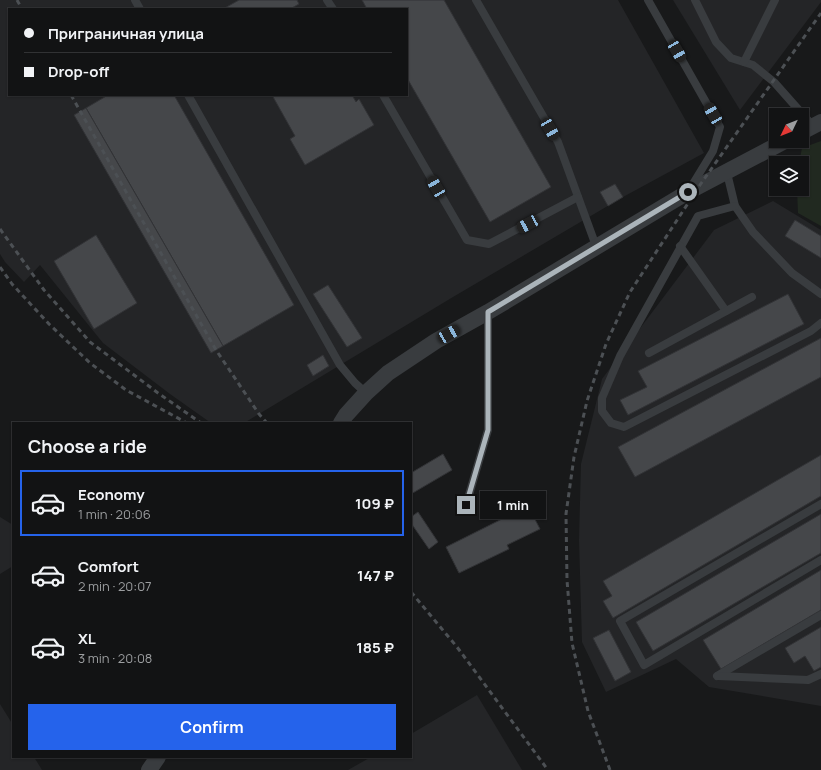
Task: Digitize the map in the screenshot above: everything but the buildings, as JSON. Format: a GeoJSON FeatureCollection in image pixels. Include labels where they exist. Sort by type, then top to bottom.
{"type":"FeatureCollection","features":[{"type":"Feature","properties":{"kind":"street"},"geometry":{"type":"LineString","coordinates":[[342,422],[366,393],[388,373],[436,341],[488,312],[688,192],[772,148]]}},
{"type":"Feature","properties":{"kind":"street"},"geometry":{"type":"LineString","coordinates":[[149,770],[157,758]]}},
{"type":"Feature","properties":{"kind":"lane"},"geometry":{"type":"LineString","coordinates":[[476,0],[558,142],[596,246]]}},
{"type":"Feature","properties":{"kind":"lane"},"geometry":{"type":"LineString","coordinates":[[648,0],[720,127],[713,151],[688,192]]}},
{"type":"Feature","properties":{"kind":"lane"},"geometry":{"type":"LineString","coordinates":[[695,0],[716,42],[731,58],[753,65],[774,82],[812,127]]}},
{"type":"Feature","properties":{"kind":"lane"},"geometry":{"type":"LineString","coordinates":[[744,62],[775,0]]}},
{"type":"Feature","properties":{"kind":"lane"},"geometry":{"type":"LineString","coordinates":[[189,96],[340,365],[355,383],[366,393]]}},
{"type":"Feature","properties":{"kind":"lane"},"geometry":{"type":"LineString","coordinates":[[384,96],[467,240],[489,244],[578,197]]}},
{"type":"Feature","properties":{"kind":"lane"},"geometry":{"type":"LineString","coordinates":[[726,173],[735,206],[753,232],[792,273],[821,294]]}},
{"type":"Feature","properties":{"kind":"lane"},"geometry":{"type":"LineString","coordinates":[[735,206],[698,216],[620,356],[602,398],[602,411],[611,423],[624,427],[811,331],[821,322]]}},
{"type":"Feature","properties":{"kind":"lane"},"geometry":{"type":"LineString","coordinates":[[680,246],[726,311]]}},
{"type":"Feature","properties":{"kind":"lane"},"geometry":{"type":"LineString","coordinates":[[649,353],[752,297]]}},
{"type":"Feature","properties":{"kind":"lane"},"geometry":{"type":"LineString","coordinates":[[466,505],[488,430],[488,312]]}},
{"type":"Feature","properties":{"kind":"lane"},"geometry":{"type":"LineString","coordinates":[[821,504],[620,621],[644,665],[821,560]]}},
{"type":"Feature","properties":{"kind":"lane"},"geometry":{"type":"LineString","coordinates":[[821,615],[717,676],[808,680],[821,674]]}},
{"type":"Feature","properties":{"kind":"shaded area"},"geometry":{"type":"Polygon","coordinates":[[[0,0],[618,0],[704,153],[623,197],[246,422],[210,422],[103,343],[40,265],[24,282],[5,262],[0,254],[0,0]]]}},
{"type":"Feature","properties":{"kind":"shaded area"},"geometry":{"type":"Polygon","coordinates":[[[673,0],[821,0],[821,2],[740,110],[673,0]]]}},
{"type":"Feature","properties":{"kind":"shaded area"},"geometry":{"type":"Polygon","coordinates":[[[821,141],[821,226],[798,213],[797,196],[809,196],[809,156],[800,156],[802,148],[809,148],[809,145],[821,141]]]}},
{"type":"Feature","properties":{"kind":"shaded area"},"geometry":{"type":"Polygon","coordinates":[[[773,201],[821,230],[821,706],[709,687],[676,659],[606,692],[582,642],[579,540],[581,464],[602,379],[714,230],[773,201]]]}},
{"type":"Feature","properties":{"kind":"shaded area"},"geometry":{"type":"Polygon","coordinates":[[[0,517],[12,524],[12,567],[0,574],[0,517]]]}},
{"type":"Feature","properties":{"kind":"shaded area"},"geometry":{"type":"Polygon","coordinates":[[[477,695],[522,770],[348,770],[369,758],[412,758],[412,733],[477,695]]]}},
{"type":"Feature","properties":{"kind":"shaded area"},"geometry":{"type":"Polygon","coordinates":[[[0,704],[12,723],[12,758],[35,758],[42,770],[0,770],[0,704]]]}},
{"type":"Feature","properties":{"kind":"railway"},"geometry":{"type":"LineString","coordinates":[[17,0],[21,8]]}},
{"type":"Feature","properties":{"kind":"railway"},"geometry":{"type":"LineString","coordinates":[[610,770],[588,711],[572,643],[567,580],[566,514],[574,457],[587,401],[606,344],[630,292],[700,185],[821,13]]}},
{"type":"Feature","properties":{"kind":"railway"},"geometry":{"type":"LineString","coordinates":[[72,96],[216,350],[259,414],[266,422]]}},
{"type":"Feature","properties":{"kind":"railway"},"geometry":{"type":"LineString","coordinates":[[0,229],[44,290],[90,342],[200,422]]}},
{"type":"Feature","properties":{"kind":"railway"},"geometry":{"type":"LineString","coordinates":[[0,267],[12,284],[49,324],[90,363],[126,390],[185,422]]}},
{"type":"Feature","properties":{"kind":"railway"},"geometry":{"type":"LineString","coordinates":[[412,593],[457,647],[548,770]]}},
{"type":"Feature","properties":{"kind":"route"},"geometry":{"type":"LineString","coordinates":[[466,505],[488,430],[488,312],[688,192]]}}]}
